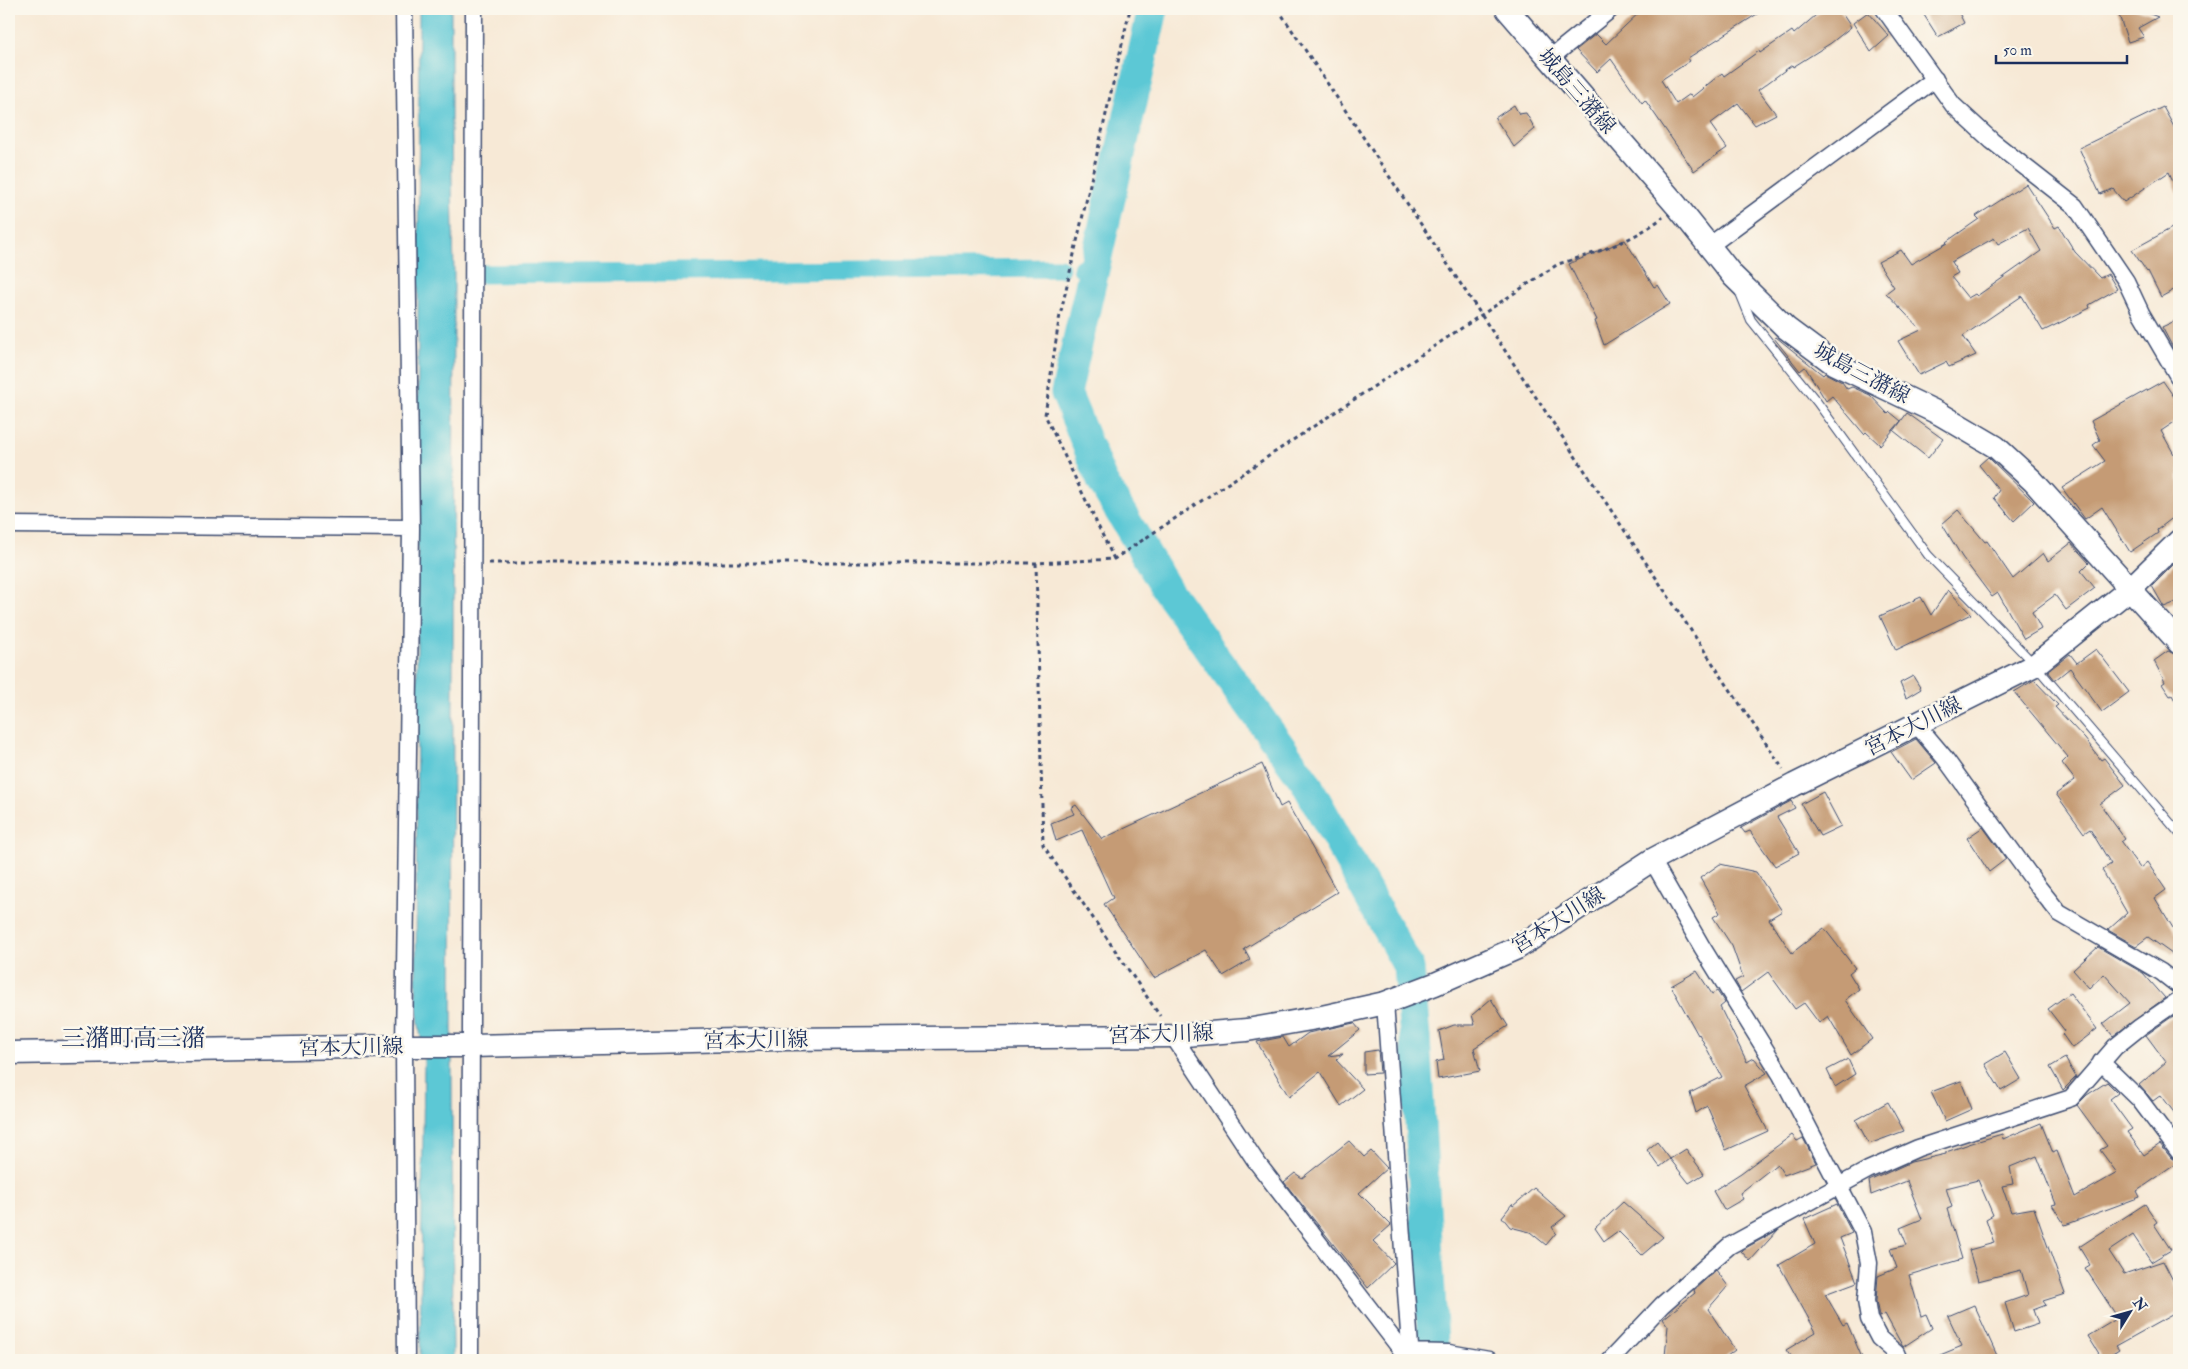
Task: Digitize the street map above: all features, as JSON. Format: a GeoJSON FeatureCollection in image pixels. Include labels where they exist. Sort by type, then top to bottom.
{"type":"FeatureCollection","features":[{"type":"Feature","properties":{"kind":"main road","name":"城島三潴線"},"geometry":{"type":"LineString","coordinates":[[1508,9],[1677,206],[1733,276],[1786,328],[1833,362],[1940,414],[1996,447],[2034,481],[2179,644]]}},
{"type":"Feature","properties":{"kind":"main road","name":"宮本大川線"},"geometry":{"type":"LineString","coordinates":[[9,1053],[463,1046],[778,1038],[1174,1036],[1247,1030],[1322,1018],[1391,1001],[1517,948],[1652,860],[1794,785],[1918,725],[2035,665],[2130,588],[2179,541]]}},
{"type":"Feature","properties":{"kind":"street"},"geometry":{"type":"LineString","coordinates":[[404,9],[411,528],[406,1360]]}},
{"type":"Feature","properties":{"kind":"street"},"geometry":{"type":"LineString","coordinates":[[470,1360],[463,1046],[471,563],[474,9]]}},
{"type":"Feature","properties":{"kind":"street"},"geometry":{"type":"LineString","coordinates":[[1549,59],[1611,9]]}},
{"type":"Feature","properties":{"kind":"street"},"geometry":{"type":"LineString","coordinates":[[1884,9],[1953,104],[1992,141],[2075,206],[2126,281],[2141,313],[2179,378]]}},
{"type":"Feature","properties":{"kind":"street"},"geometry":{"type":"LineString","coordinates":[[1709,246],[1935,79]]}},
{"type":"Feature","properties":{"kind":"street"},"geometry":{"type":"LineString","coordinates":[[9,526],[411,528]]}},
{"type":"Feature","properties":{"kind":"street"},"geometry":{"type":"LineString","coordinates":[[1918,725],[1944,757],[2039,888],[2060,913],[2161,972],[2179,986]]}},
{"type":"Feature","properties":{"kind":"street"},"geometry":{"type":"LineString","coordinates":[[1652,860],[1702,947],[1781,1075],[1863,1232],[1869,1263],[1866,1301],[1869,1319],[1879,1338],[1896,1353],[1899,1360]]}},
{"type":"Feature","properties":{"kind":"street"},"geometry":{"type":"LineString","coordinates":[[1610,1360],[1662,1306],[1729,1246],[1868,1170],[1918,1148],[2071,1098],[2115,1047],[2179,1000]]}},
{"type":"Feature","properties":{"kind":"street"},"geometry":{"type":"LineString","coordinates":[[1391,1001],[1411,1356]]}},
{"type":"Feature","properties":{"kind":"street"},"geometry":{"type":"LineString","coordinates":[[1174,1036],[1255,1160],[1403,1352],[1411,1356],[1449,1352],[1489,1360]]}},
{"type":"Feature","properties":{"kind":"street"},"geometry":{"type":"LineString","coordinates":[[2101,1062],[2139,1099],[2179,1152]]}},
{"type":"Feature","properties":{"kind":"lane"},"geometry":{"type":"LineString","coordinates":[[1733,276],[1751,320],[1817,402],[1928,555],[2035,665],[2179,833]]}},
{"type":"Feature","properties":{"kind":"path"},"geometry":{"type":"LineString","coordinates":[[1114,559],[1045,415],[1059,320],[1130,9]]}},
{"type":"Feature","properties":{"kind":"path"},"geometry":{"type":"LineString","coordinates":[[1278,9],[1794,785]]}},
{"type":"Feature","properties":{"kind":"path"},"geometry":{"type":"LineString","coordinates":[[471,563],[1036,563],[1114,559],[1558,264],[1607,249],[1646,231],[1677,206]]}},
{"type":"Feature","properties":{"kind":"path"},"geometry":{"type":"LineString","coordinates":[[1036,563],[1044,845],[1174,1036]]}},
{"type":"Feature","properties":{"kind":"water"},"geometry":{"type":"Polygon","coordinates":[[[419,9],[451,9],[454,274],[453,1360],[420,1360],[424,1062],[416,1002],[419,9]]]}},
{"type":"Feature","properties":{"kind":"building"},"geometry":{"type":"Polygon","coordinates":[[[1643,9],[1765,9],[1688,58],[1690,61],[1661,80],[1676,104],[1690,94],[1692,97],[1722,73],[1724,76],[1759,51],[1760,53],[1792,31],[1794,34],[1823,9],[1839,9],[1851,27],[1831,43],[1793,67],[1792,65],[1758,90],[1776,114],[1755,125],[1738,103],[1710,124],[1727,148],[1694,171],[1645,100],[1642,103],[1611,59],[1597,72],[1576,50],[1596,34],[1606,44],[1643,9]]]}},
{"type":"Feature","properties":{"kind":"building"},"geometry":{"type":"Polygon","coordinates":[[[1933,9],[1957,9],[1964,23],[1938,37],[1924,15],[1933,9]]]}},
{"type":"Feature","properties":{"kind":"building"},"geometry":{"type":"Polygon","coordinates":[[[2117,9],[2137,9],[2158,17],[2138,28],[2144,37],[2128,42],[2117,9]]]}},
{"type":"Feature","properties":{"kind":"building"},"geometry":{"type":"Polygon","coordinates":[[[1868,12],[1889,36],[1871,52],[1853,23],[1868,12]]]}},
{"type":"Feature","properties":{"kind":"building"},"geometry":{"type":"Polygon","coordinates":[[[1514,105],[1519,114],[1526,113],[1535,129],[1514,147],[1495,118],[1514,105]]]}},
{"type":"Feature","properties":{"kind":"building"},"geometry":{"type":"Polygon","coordinates":[[[2163,107],[2179,136],[2179,195],[2169,172],[2124,202],[2113,189],[2100,194],[2079,148],[2163,107]]]}},
{"type":"Feature","properties":{"kind":"building"},"geometry":{"type":"Polygon","coordinates":[[[2026,184],[2055,228],[2059,226],[2075,252],[2100,278],[2108,274],[2117,289],[2089,305],[2090,308],[2043,331],[2022,296],[1963,336],[1976,355],[1949,367],[1946,362],[1919,375],[1898,341],[1921,330],[1886,293],[1894,287],[1878,262],[1901,250],[1911,264],[1947,243],[1979,219],[1976,216],[2026,184]],[[2028,228],[1998,244],[1994,238],[1951,262],[1958,273],[1951,277],[1968,298],[1975,294],[1977,296],[2041,251],[2028,228]]]}},
{"type":"Feature","properties":{"kind":"building"},"geometry":{"type":"Polygon","coordinates":[[[2179,224],[2179,287],[2161,297],[2148,271],[2132,250],[2179,224]]]}},
{"type":"Feature","properties":{"kind":"building"},"geometry":{"type":"Polygon","coordinates":[[[1625,240],[1654,287],[1658,285],[1670,304],[1604,345],[1595,321],[1597,320],[1569,264],[1625,240]]]}},
{"type":"Feature","properties":{"kind":"building"},"geometry":{"type":"Polygon","coordinates":[[[2179,319],[2179,359],[2162,327],[2179,319]]]}},
{"type":"Feature","properties":{"kind":"building"},"geometry":{"type":"Polygon","coordinates":[[[1776,337],[1823,375],[1825,373],[1842,382],[1847,389],[1852,387],[1870,395],[1888,414],[1890,412],[1901,421],[1880,445],[1866,432],[1864,434],[1832,396],[1826,401],[1805,367],[1800,371],[1774,338],[1776,337]]]}},
{"type":"Feature","properties":{"kind":"building"},"geometry":{"type":"Polygon","coordinates":[[[2163,381],[2179,404],[2179,419],[2161,431],[2179,463],[2179,513],[2157,530],[2158,533],[2130,552],[2102,507],[2085,519],[2062,488],[2105,461],[2093,445],[2100,440],[2091,421],[2163,381]]]}},
{"type":"Feature","properties":{"kind":"building"},"geometry":{"type":"Polygon","coordinates":[[[1907,413],[1943,439],[1928,458],[1894,431],[1907,413]]]}},
{"type":"Feature","properties":{"kind":"building"},"geometry":{"type":"Polygon","coordinates":[[[1988,457],[2034,502],[2014,521],[1994,498],[1999,490],[1979,465],[1988,457]]]}},
{"type":"Feature","properties":{"kind":"building"},"geometry":{"type":"Polygon","coordinates":[[[1958,510],[1985,542],[1987,541],[2013,579],[2043,553],[2048,561],[2071,543],[2089,563],[2081,571],[2095,588],[2066,610],[2055,595],[2032,612],[2041,629],[2024,639],[1998,593],[1992,597],[1962,557],[1942,524],[1958,510]]]}},
{"type":"Feature","properties":{"kind":"building"},"geometry":{"type":"Polygon","coordinates":[[[2179,559],[2179,601],[2164,607],[2152,586],[2179,559]]]}},
{"type":"Feature","properties":{"kind":"building"},"geometry":{"type":"Polygon","coordinates":[[[1948,590],[1971,614],[1896,650],[1880,616],[1921,597],[1931,615],[1948,590]]]}},
{"type":"Feature","properties":{"kind":"building"},"geometry":{"type":"Polygon","coordinates":[[[2096,649],[2129,692],[2102,712],[2070,668],[2055,680],[2048,671],[2070,654],[2077,663],[2096,649]]]}},
{"type":"Feature","properties":{"kind":"building"},"geometry":{"type":"Polygon","coordinates":[[[2168,651],[2179,656],[2179,708],[2172,695],[2170,696],[2162,684],[2165,682],[2154,661],[2168,651]]]}},
{"type":"Feature","properties":{"kind":"building"},"geometry":{"type":"Polygon","coordinates":[[[1913,676],[1921,689],[1906,698],[1900,683],[1913,676]]]}},
{"type":"Feature","properties":{"kind":"building"},"geometry":{"type":"Polygon","coordinates":[[[2034,680],[2058,705],[2055,707],[2085,739],[2101,760],[2104,758],[2125,785],[2100,804],[2125,839],[2121,842],[2140,868],[2147,862],[2166,890],[2155,898],[2179,938],[2179,948],[2172,954],[2148,937],[2136,946],[2108,930],[2127,913],[2102,870],[2111,864],[2090,829],[2084,833],[2056,794],[2075,780],[2062,763],[2068,757],[2014,692],[2034,680]]]}},
{"type":"Feature","properties":{"kind":"building"},"geometry":{"type":"Polygon","coordinates":[[[1916,739],[1936,763],[1911,780],[1891,752],[1916,739]]]}},
{"type":"Feature","properties":{"kind":"building"},"geometry":{"type":"Polygon","coordinates":[[[1262,764],[1280,807],[1287,803],[1337,892],[1244,949],[1250,960],[1223,976],[1206,950],[1154,978],[1104,904],[1113,898],[1082,830],[1056,841],[1051,823],[1074,814],[1071,808],[1076,805],[1102,839],[1262,764]]]}},
{"type":"Feature","properties":{"kind":"building"},"geometry":{"type":"Polygon","coordinates":[[[1823,792],[1841,826],[1820,836],[1801,804],[1823,792]]]}},
{"type":"Feature","properties":{"kind":"building"},"geometry":{"type":"Polygon","coordinates":[[[1791,801],[1795,808],[1777,817],[1799,853],[1775,866],[1750,831],[1745,833],[1741,828],[1791,801]]]}},
{"type":"Feature","properties":{"kind":"building"},"geometry":{"type":"Polygon","coordinates":[[[1983,827],[2006,859],[1989,872],[1967,838],[1983,827]]]}},
{"type":"Feature","properties":{"kind":"building"},"geometry":{"type":"Polygon","coordinates":[[[1720,864],[1756,872],[1782,911],[1769,919],[1792,953],[1824,928],[1855,968],[1849,973],[1859,989],[1845,1000],[1872,1039],[1851,1055],[1828,1016],[1819,1023],[1804,1003],[1795,1009],[1768,972],[1741,992],[1735,981],[1743,977],[1732,946],[1713,917],[1720,913],[1700,878],[1720,864]]]}},
{"type":"Feature","properties":{"kind":"building"},"geometry":{"type":"Polygon","coordinates":[[[2098,947],[2143,973],[2165,998],[2113,1036],[2103,1024],[2130,1003],[2104,974],[2089,988],[2073,970],[2098,947]]]}},
{"type":"Feature","properties":{"kind":"building"},"geometry":{"type":"Polygon","coordinates":[[[1697,971],[1712,994],[1717,991],[1725,1003],[1720,1007],[1747,1062],[1754,1058],[1767,1073],[1744,1086],[1768,1131],[1726,1150],[1707,1106],[1696,1113],[1690,1093],[1722,1077],[1671,986],[1697,971]]]}},
{"type":"Feature","properties":{"kind":"building"},"geometry":{"type":"Polygon","coordinates":[[[2070,993],[2097,1029],[2072,1048],[2062,1034],[2065,1031],[2048,1009],[2070,993]]]}},
{"type":"Feature","properties":{"kind":"building"},"geometry":{"type":"Polygon","coordinates":[[[1491,999],[1508,1026],[1474,1048],[1480,1071],[1438,1079],[1436,1062],[1444,1060],[1439,1031],[1454,1025],[1475,1025],[1472,1015],[1491,999]]]}},
{"type":"Feature","properties":{"kind":"building"},"geometry":{"type":"Polygon","coordinates":[[[2173,1016],[2179,1024],[2179,1119],[2161,1095],[2153,1101],[2139,1085],[2166,1062],[2146,1035],[2173,1016]]]}},
{"type":"Feature","properties":{"kind":"building"},"geometry":{"type":"Polygon","coordinates":[[[1354,1023],[1360,1030],[1328,1056],[1343,1054],[1336,1060],[1363,1089],[1341,1106],[1320,1072],[1289,1097],[1257,1042],[1283,1037],[1289,1047],[1308,1033],[1354,1023]]]}},
{"type":"Feature","properties":{"kind":"building"},"geometry":{"type":"Polygon","coordinates":[[[1378,1050],[1380,1073],[1364,1074],[1364,1052],[1378,1050]]]}},
{"type":"Feature","properties":{"kind":"building"},"geometry":{"type":"Polygon","coordinates":[[[2005,1052],[2021,1079],[2001,1091],[1985,1064],[2005,1052]]]}},
{"type":"Feature","properties":{"kind":"building"},"geometry":{"type":"Polygon","coordinates":[[[2065,1058],[2076,1077],[2063,1090],[2050,1067],[2065,1058]]]}},
{"type":"Feature","properties":{"kind":"building"},"geometry":{"type":"Polygon","coordinates":[[[1848,1059],[1855,1074],[1835,1087],[1827,1070],[1848,1059]]]}},
{"type":"Feature","properties":{"kind":"building"},"geometry":{"type":"Polygon","coordinates":[[[1961,1081],[1972,1109],[1945,1121],[1931,1092],[1961,1081]]]}},
{"type":"Feature","properties":{"kind":"building"},"geometry":{"type":"Polygon","coordinates":[[[2107,1082],[2118,1093],[2110,1099],[2132,1129],[2127,1132],[2144,1155],[2160,1144],[2171,1158],[2179,1162],[2137,1191],[2140,1197],[2065,1225],[2052,1205],[2056,1204],[2037,1156],[2010,1167],[2013,1184],[2002,1186],[2011,1212],[2034,1208],[2065,1294],[2043,1301],[2046,1305],[2033,1310],[2038,1324],[2014,1332],[2005,1303],[2028,1295],[2021,1270],[1978,1281],[1969,1250],[1994,1243],[1986,1219],[1993,1215],[1978,1180],[1946,1188],[1952,1207],[1947,1209],[1962,1259],[1909,1275],[1921,1316],[1926,1314],[1932,1328],[1903,1347],[1885,1314],[1879,1317],[1876,1301],[1878,1276],[1897,1268],[1890,1249],[1907,1245],[1900,1228],[1922,1219],[1907,1181],[1871,1195],[1869,1181],[1911,1162],[1946,1154],[1946,1152],[2002,1134],[2003,1139],[2041,1123],[2053,1153],[2057,1151],[2075,1197],[2117,1173],[2100,1150],[2107,1146],[2077,1105],[2087,1095],[2107,1082]]]}},
{"type":"Feature","properties":{"kind":"building"},"geometry":{"type":"Polygon","coordinates":[[[1888,1102],[1904,1131],[1869,1144],[1856,1120],[1888,1102]]]}},
{"type":"Feature","properties":{"kind":"building"},"geometry":{"type":"Polygon","coordinates":[[[1792,1135],[1797,1141],[1803,1138],[1816,1163],[1784,1175],[1777,1164],[1740,1193],[1743,1199],[1724,1210],[1713,1191],[1741,1173],[1792,1135]]]}},
{"type":"Feature","properties":{"kind":"building"},"geometry":{"type":"Polygon","coordinates":[[[1349,1141],[1364,1157],[1371,1151],[1387,1168],[1359,1193],[1391,1225],[1373,1241],[1394,1263],[1368,1288],[1284,1182],[1295,1173],[1302,1178],[1349,1141]]]}},
{"type":"Feature","properties":{"kind":"building"},"geometry":{"type":"Polygon","coordinates":[[[1657,1142],[1670,1159],[1660,1167],[1647,1150],[1657,1142]]]}},
{"type":"Feature","properties":{"kind":"building"},"geometry":{"type":"Polygon","coordinates":[[[1686,1149],[1704,1174],[1689,1183],[1670,1159],[1686,1149]]]}},
{"type":"Feature","properties":{"kind":"building"},"geometry":{"type":"Polygon","coordinates":[[[1534,1188],[1566,1216],[1552,1227],[1556,1233],[1546,1245],[1530,1232],[1510,1227],[1502,1217],[1512,1204],[1513,1206],[1534,1188]]]}},
{"type":"Feature","properties":{"kind":"building"},"geometry":{"type":"Polygon","coordinates":[[[1623,1202],[1663,1237],[1642,1255],[1618,1231],[1604,1241],[1595,1228],[1623,1202]]]}},
{"type":"Feature","properties":{"kind":"building"},"geometry":{"type":"Polygon","coordinates":[[[1837,1204],[1852,1233],[1840,1238],[1857,1282],[1825,1294],[1843,1325],[1847,1323],[1863,1360],[1793,1360],[1786,1350],[1816,1332],[1779,1265],[1815,1244],[1804,1219],[1837,1204]]]}},
{"type":"Feature","properties":{"kind":"building"},"geometry":{"type":"Polygon","coordinates":[[[2145,1204],[2157,1222],[2154,1224],[2171,1250],[2151,1262],[2133,1235],[2109,1251],[2124,1274],[2163,1261],[2179,1292],[2179,1311],[2116,1346],[2119,1350],[2103,1360],[2088,1336],[2118,1318],[2085,1268],[2090,1265],[2079,1247],[2145,1204]]]}},
{"type":"Feature","properties":{"kind":"building"},"geometry":{"type":"Polygon","coordinates":[[[1778,1230],[1750,1261],[1741,1251],[1742,1250],[1778,1230]]]}},
{"type":"Feature","properties":{"kind":"building"},"geometry":{"type":"Polygon","coordinates":[[[1716,1270],[1728,1286],[1708,1309],[1735,1350],[1722,1360],[1688,1360],[1686,1358],[1665,1356],[1668,1326],[1663,1319],[1695,1293],[1694,1290],[1716,1270]]]}},
{"type":"Feature","properties":{"kind":"building"},"geometry":{"type":"Polygon","coordinates":[[[1974,1305],[1999,1360],[1928,1360],[1962,1346],[1948,1316],[1974,1305]]]}},
{"type":"Feature","properties":{"kind":"waterway"},"geometry":{"type":"LineString","coordinates":[[1153,9],[1066,393],[1102,481],[1167,590],[1305,781],[1409,968],[1415,1037],[1434,1360]]}},
{"type":"Feature","properties":{"kind":"waterway"},"geometry":{"type":"LineString","coordinates":[[481,274],[1060,268]]}},
{"type":"Feature","properties":{"kind":"waterway"},"geometry":{"type":"LineString","coordinates":[[1082,268],[1094,268]]}},
{"type":"Feature","properties":{"kind":"district","name":"三潴町高三潴"},"geometry":{"type":"Point","coordinates":[133,1038]}}]}
